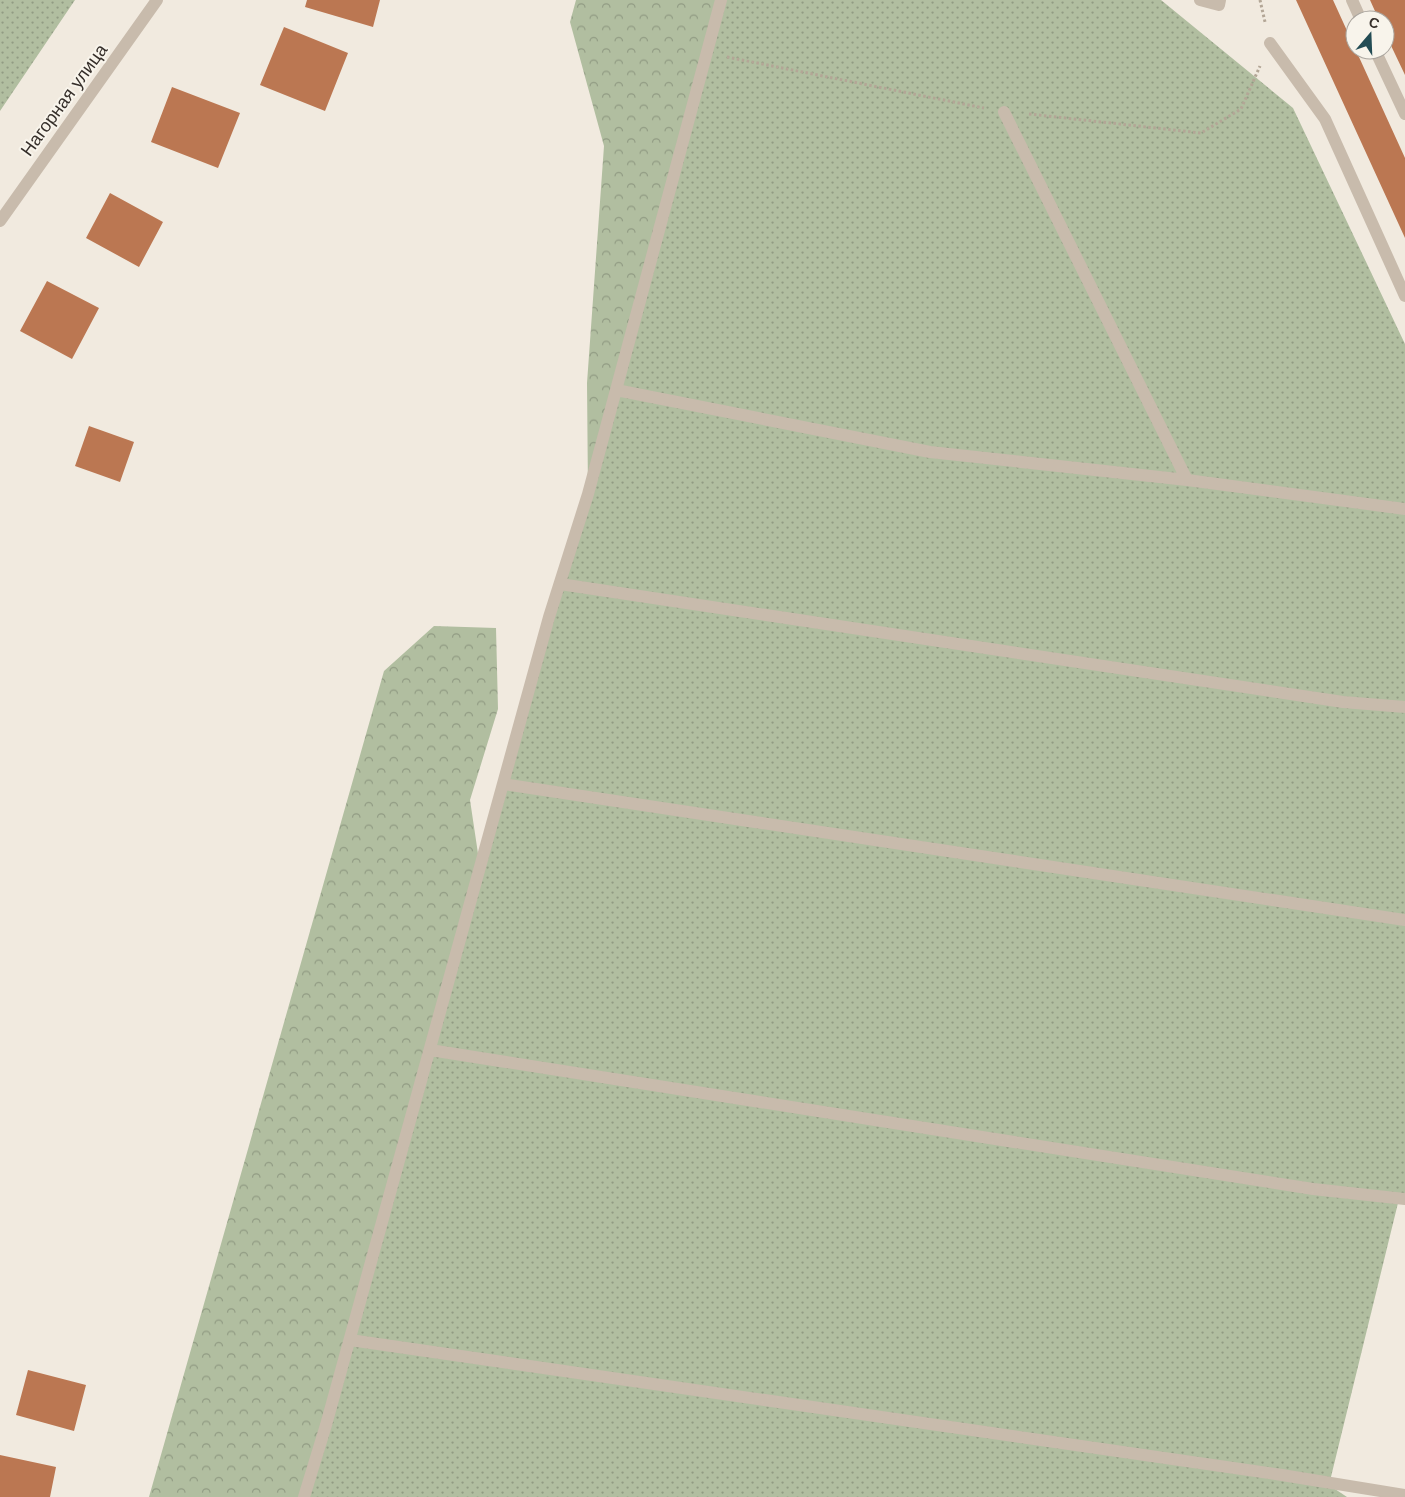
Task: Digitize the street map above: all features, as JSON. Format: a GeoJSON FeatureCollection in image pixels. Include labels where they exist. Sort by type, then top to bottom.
{"type":"FeatureCollection","features":[{"type":"Feature","properties":{"kind":"street","name":"Нагорная улица"},"geometry":{"type":"LineString","coordinates":[[0,221],[157,0]]}},
{"type":"Feature","properties":{"kind":"street"},"geometry":{"type":"LineString","coordinates":[[304,1497],[326,1426],[503,784],[560,584],[588,494],[722,0]]}},
{"type":"Feature","properties":{"kind":"street"},"geometry":{"type":"LineString","coordinates":[[1200,0],[1219,5],[1220,0]]}},
{"type":"Feature","properties":{"kind":"street"},"geometry":{"type":"LineString","coordinates":[[1270,43],[1325,119],[1405,296]]}},
{"type":"Feature","properties":{"kind":"street"},"geometry":{"type":"LineString","coordinates":[[1380,60],[1405,114]]}},
{"type":"Feature","properties":{"kind":"street"},"geometry":{"type":"LineString","coordinates":[[1004,112],[1188,480]]}},
{"type":"Feature","properties":{"kind":"street"},"geometry":{"type":"LineString","coordinates":[[616,390],[930,452],[1188,480],[1405,509]]}},
{"type":"Feature","properties":{"kind":"street"},"geometry":{"type":"LineString","coordinates":[[560,584],[1343,702],[1405,707]]}},
{"type":"Feature","properties":{"kind":"street"},"geometry":{"type":"LineString","coordinates":[[503,784],[1405,920]]}},
{"type":"Feature","properties":{"kind":"street"},"geometry":{"type":"LineString","coordinates":[[430,1050],[1313,1189],[1405,1199]]}},
{"type":"Feature","properties":{"kind":"street"},"geometry":{"type":"LineString","coordinates":[[350,1340],[1405,1495]]}},
{"type":"Feature","properties":{"kind":"path"},"geometry":{"type":"LineString","coordinates":[[707,53],[1004,112],[1200,133],[1241,110],[1270,43],[1260,0]]}},
{"type":"Feature","properties":{"kind":"green space"},"geometry":{"type":"Polygon","coordinates":[[[0,0],[75,0],[0,111],[0,0]]]}},
{"type":"Feature","properties":{"kind":"green space"},"geometry":{"type":"Polygon","coordinates":[[[576,0],[721,0],[588,494],[587,383],[604,146],[570,22],[576,0]]]}},
{"type":"Feature","properties":{"kind":"green space"},"geometry":{"type":"Polygon","coordinates":[[[721,0],[1161,0],[1293,108],[1405,344],[1405,1202],[1398,1203],[1329,1485],[1347,1497],[304,1497],[721,0]]]}},
{"type":"Feature","properties":{"kind":"green space"},"geometry":{"type":"Polygon","coordinates":[[[434,626],[496,628],[498,709],[470,800],[480,867],[304,1497],[149,1497],[384,671],[434,626]]]}},
{"type":"Feature","properties":{"kind":"building"},"geometry":{"type":"Polygon","coordinates":[[[307,0],[380,0],[373,27],[305,7],[307,0]]]}},
{"type":"Feature","properties":{"kind":"building"},"geometry":{"type":"Polygon","coordinates":[[[1296,0],[1333,0],[1345,26],[1345,60],[1360,60],[1405,158],[1405,238],[1296,0]]]}},
{"type":"Feature","properties":{"kind":"building"},"geometry":{"type":"Polygon","coordinates":[[[1370,0],[1405,0],[1405,75],[1395,54],[1395,10],[1374,10],[1370,0]]]}},
{"type":"Feature","properties":{"kind":"building"},"geometry":{"type":"Polygon","coordinates":[[[284,27],[348,53],[325,111],[260,85],[284,27]]]}},
{"type":"Feature","properties":{"kind":"building"},"geometry":{"type":"Polygon","coordinates":[[[172,87],[240,113],[218,168],[151,142],[172,87]]]}},
{"type":"Feature","properties":{"kind":"building"},"geometry":{"type":"Polygon","coordinates":[[[110,193],[163,222],[139,267],[86,238],[110,193]]]}},
{"type":"Feature","properties":{"kind":"building"},"geometry":{"type":"Polygon","coordinates":[[[47,281],[99,308],[72,359],[20,331],[47,281]]]}},
{"type":"Feature","properties":{"kind":"building"},"geometry":{"type":"Polygon","coordinates":[[[89,426],[134,442],[120,482],[75,466],[89,426]]]}},
{"type":"Feature","properties":{"kind":"building"},"geometry":{"type":"Polygon","coordinates":[[[28,1370],[86,1385],[74,1431],[16,1415],[28,1370]]]}},
{"type":"Feature","properties":{"kind":"building"},"geometry":{"type":"Polygon","coordinates":[[[0,1455],[56,1467],[50,1497],[0,1497],[0,1455]]]}}]}
